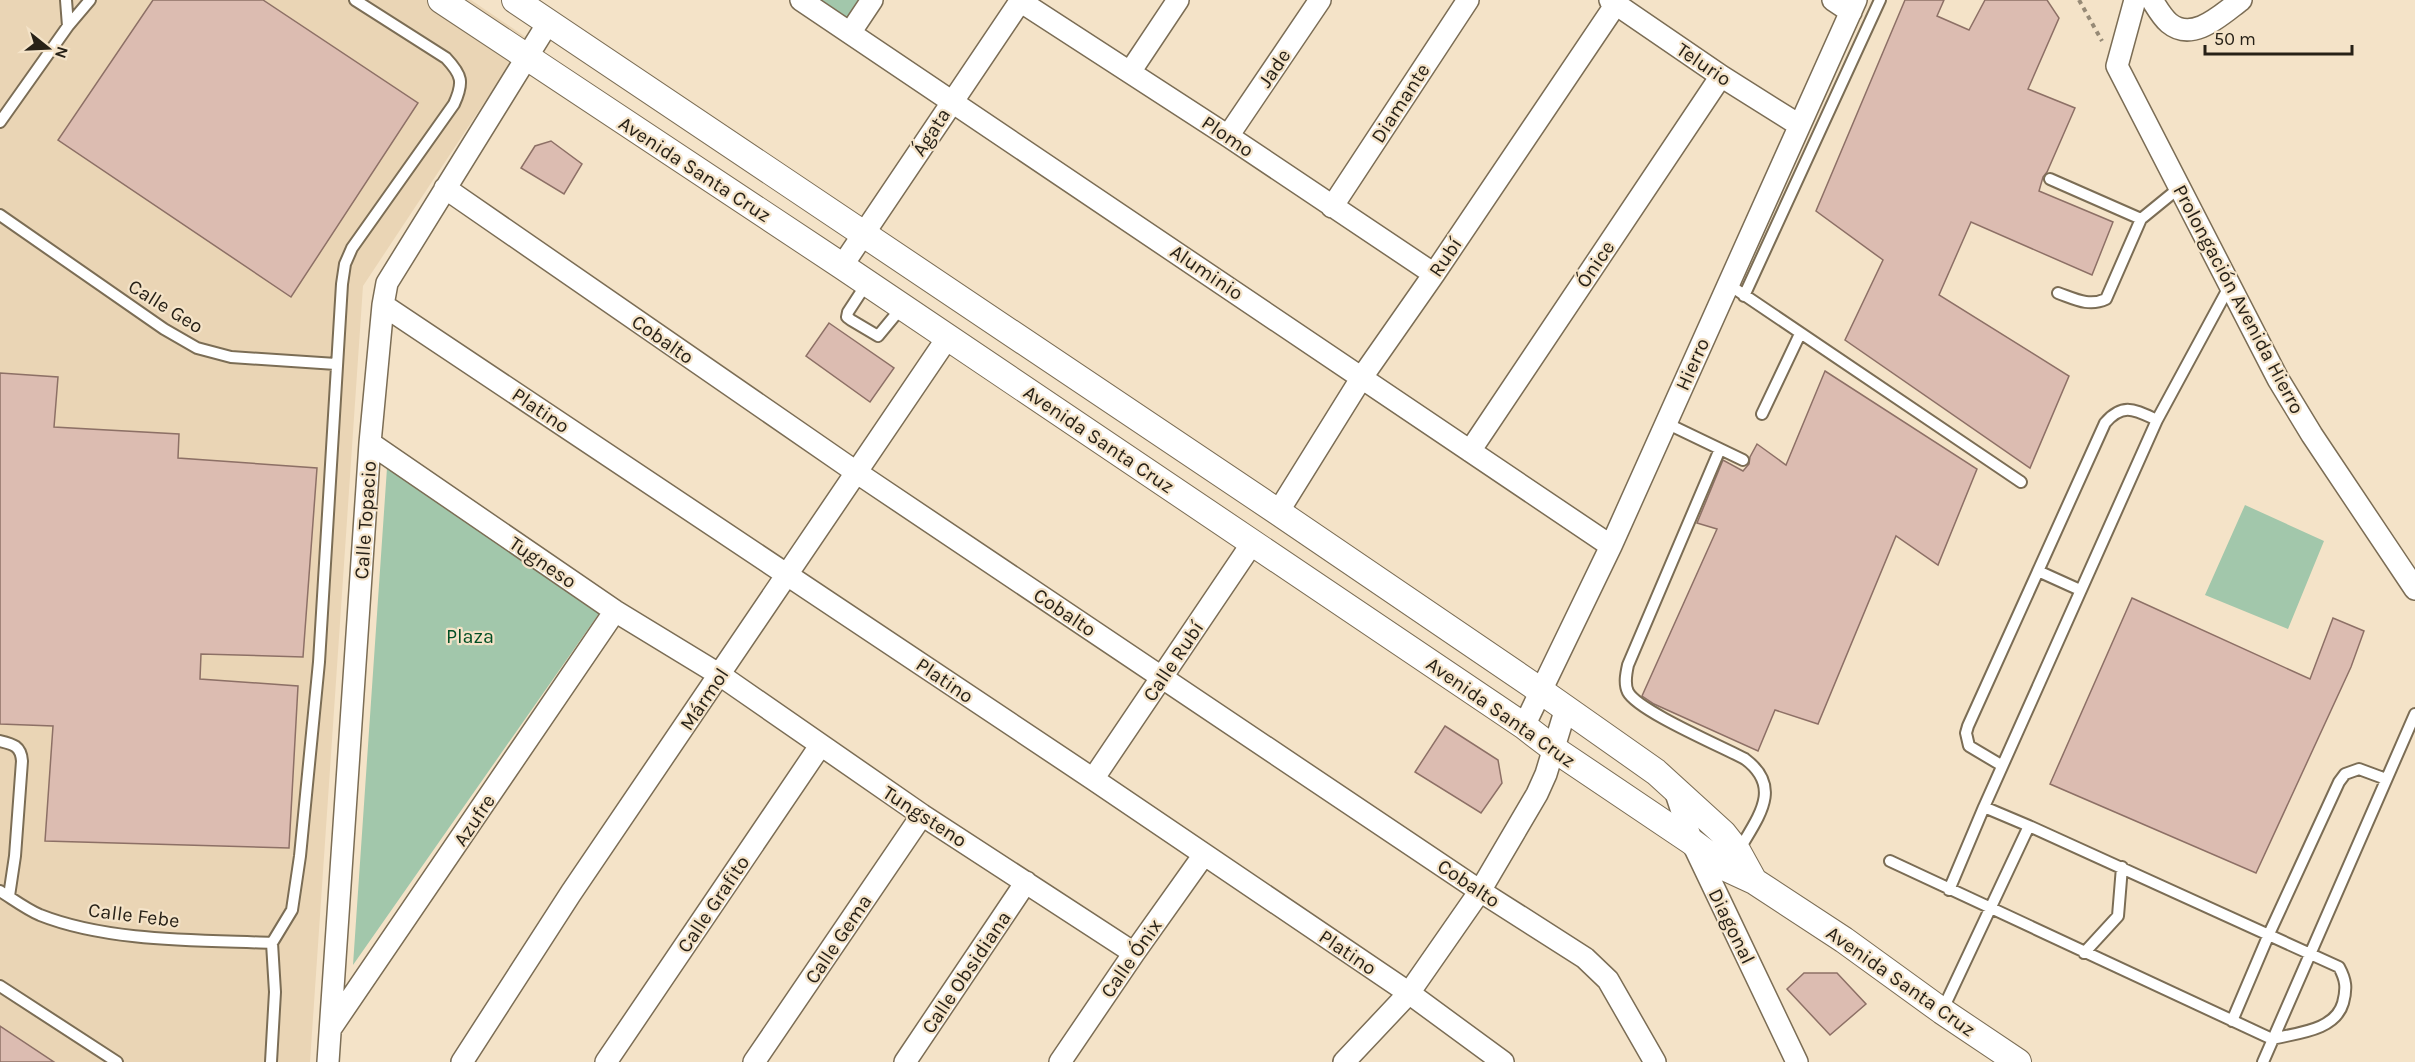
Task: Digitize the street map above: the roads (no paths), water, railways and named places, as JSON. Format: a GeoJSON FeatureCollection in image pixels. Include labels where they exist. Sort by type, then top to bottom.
{"type":"FeatureCollection","features":[{"type":"Feature","properties":{"kind":"street","name":"Avenida Santa Cruz"},"geometry":{"type":"LineString","coordinates":[[441,0],[1253,542],[1692,842],[1733,860]]}},
{"type":"Feature","properties":{"kind":"street","name":"Avenida Santa Cruz"},"geometry":{"type":"LineString","coordinates":[[515,0],[1566,708],[1674,787],[1716,826],[1733,860],[1754,881],[1844,940],[1942,1011],[2018,1062]]}},
{"type":"Feature","properties":{"kind":"street","name":"Aluminio"},"geometry":{"type":"LineString","coordinates":[[801,0],[1611,546]]}},
{"type":"Feature","properties":{"kind":"street"},"geometry":{"type":"LineString","coordinates":[[850,33],[872,0]]}},
{"type":"Feature","properties":{"kind":"street"},"geometry":{"type":"LineString","coordinates":[[1130,72],[1178,0]]}},
{"type":"Feature","properties":{"kind":"street","name":"Jade"},"geometry":{"type":"LineString","coordinates":[[1228,136],[1320,0]]}},
{"type":"Feature","properties":{"kind":"street","name":"Diamante"},"geometry":{"type":"LineString","coordinates":[[1332,207],[1468,0]]}},
{"type":"Feature","properties":{"kind":"street"},"geometry":{"type":"LineString","coordinates":[[1833,0],[1853,6]]}},
{"type":"Feature","properties":{"kind":"street","name":"Prolongación Avenida Hierro"},"geometry":{"type":"LineString","coordinates":[[2135,0],[2116,66],[2278,379],[2312,435],[2415,589]]}},
{"type":"Feature","properties":{"kind":"street"},"geometry":{"type":"LineString","coordinates":[[2152,0],[2171,24],[2187,30],[2211,22],[2241,0]]}},
{"type":"Feature","properties":{"kind":"street","name":"Plomo"},"geometry":{"type":"LineString","coordinates":[[1020,1],[1228,136],[1434,274]]}},
{"type":"Feature","properties":{"kind":"street","name":"Ágata"},"geometry":{"type":"LineString","coordinates":[[842,266],[865,235],[950,102],[1020,1]]}},
{"type":"Feature","properties":{"kind":"street","name":"Telurio"},"geometry":{"type":"LineString","coordinates":[[1613,2],[1721,76],[1799,125]]}},
{"type":"Feature","properties":{"kind":"street","name":"Rubí"},"geometry":{"type":"LineString","coordinates":[[1278,512],[1362,377],[1434,274],[1613,2]]}},
{"type":"Feature","properties":{"kind":"street","name":"Hierro"},"geometry":{"type":"LineString","coordinates":[[1524,726],[1611,546],[1666,423],[1736,290],[1799,125],[1853,6]]}},
{"type":"Feature","properties":{"kind":"street","name":"Calle Topacio"},"geometry":{"type":"LineString","coordinates":[[328,1062],[370,443],[387,283],[548,23]]}},
{"type":"Feature","properties":{"kind":"street","name":"Ónice"},"geometry":{"type":"LineString","coordinates":[[1470,451],[1721,76]]}},
{"type":"Feature","properties":{"kind":"street","name":"Cobalto"},"geometry":{"type":"LineString","coordinates":[[445,188],[856,472],[1480,891],[1585,958],[1608,980],[1655,1062]]}},
{"type":"Feature","properties":{"kind":"street","name":"Platino"},"geometry":{"type":"LineString","coordinates":[[383,305],[1093,779],[1203,856],[1409,993],[1503,1062]]}},
{"type":"Feature","properties":{"kind":"street","name":"Mármol"},"geometry":{"type":"LineString","coordinates":[[462,1062],[571,893],[948,337]]}},
{"type":"Feature","properties":{"kind":"street","name":"Tugneso"},"geometry":{"type":"LineString","coordinates":[[370,443],[615,611],[720,675]]}},
{"type":"Feature","properties":{"kind":"street","name":"Calle Rubí"},"geometry":{"type":"LineString","coordinates":[[1093,779],[1253,542]]}},
{"type":"Feature","properties":{"kind":"street","name":"Azufre"},"geometry":{"type":"LineString","coordinates":[[331,1029],[615,611]]}},
{"type":"Feature","properties":{"kind":"street","name":"Tungsteno"},"geometry":{"type":"LineString","coordinates":[[720,675],[922,815],[1134,953]]}},
{"type":"Feature","properties":{"kind":"street"},"geometry":{"type":"LineString","coordinates":[[1344,1062],[1409,993],[1480,891],[1537,794],[1566,708]]}},
{"type":"Feature","properties":{"kind":"street","name":"Calle Grafito"},"geometry":{"type":"LineString","coordinates":[[606,1062],[820,746]]}},
{"type":"Feature","properties":{"kind":"street","name":"Diagonal"},"geometry":{"type":"LineString","coordinates":[[1674,787],[1692,842],[1797,1062]]}},
{"type":"Feature","properties":{"kind":"street","name":"Calle Gema"},"geometry":{"type":"LineString","coordinates":[[754,1062],[922,815]]}},
{"type":"Feature","properties":{"kind":"street","name":"Calle Ónix"},"geometry":{"type":"LineString","coordinates":[[1060,1062],[1203,856]]}},
{"type":"Feature","properties":{"kind":"street"},"geometry":{"type":"LineString","coordinates":[[1714,891],[1733,860]]}},
{"type":"Feature","properties":{"kind":"street","name":"Calle Obsidiana"},"geometry":{"type":"LineString","coordinates":[[905,1062],[1026,882]]}},
{"type":"Feature","properties":{"kind":"lane"},"geometry":{"type":"LineString","coordinates":[[66,0],[68,26]]}},
{"type":"Feature","properties":{"kind":"lane"},"geometry":{"type":"LineString","coordinates":[[0,122],[68,26],[90,0]]}},
{"type":"Feature","properties":{"kind":"lane"},"geometry":{"type":"LineString","coordinates":[[271,1062],[275,992],[272,944],[292,910],[300,856],[319,662],[336,364],[345,264],[352,248],[454,104],[461,82],[457,70],[446,58],[355,0]]}},
{"type":"Feature","properties":{"kind":"lane"},"geometry":{"type":"LineString","coordinates":[[1880,0],[1736,290],[2021,482]]}},
{"type":"Feature","properties":{"kind":"lane"},"geometry":{"type":"LineString","coordinates":[[2050,179],[2141,219]]}},
{"type":"Feature","properties":{"kind":"lane"},"geometry":{"type":"LineString","coordinates":[[2058,293],[2084,302],[2096,303],[2106,298],[2141,219],[2179,188]]}},
{"type":"Feature","properties":{"kind":"lane","name":"Calle Geo"},"geometry":{"type":"LineString","coordinates":[[0,215],[164,329],[197,348],[231,357],[336,364]]}},
{"type":"Feature","properties":{"kind":"lane"},"geometry":{"type":"LineString","coordinates":[[868,283],[848,312],[847,317],[851,321],[878,336],[902,306]]}},
{"type":"Feature","properties":{"kind":"lane"},"geometry":{"type":"LineString","coordinates":[[1949,890],[2001,765],[2157,420],[2229,287]]}},
{"type":"Feature","properties":{"kind":"lane"},"geometry":{"type":"LineString","coordinates":[[1762,414],[1800,334]]}},
{"type":"Feature","properties":{"kind":"lane"},"geometry":{"type":"LineString","coordinates":[[2001,765],[1969,746],[1966,733],[2038,571],[2105,423],[2113,414],[2121,410],[2131,410],[2157,420]]}},
{"type":"Feature","properties":{"kind":"lane"},"geometry":{"type":"LineString","coordinates":[[1666,423],[1743,460]]}},
{"type":"Feature","properties":{"kind":"lane"},"geometry":{"type":"LineString","coordinates":[[1720,449],[1628,665],[1626,684],[1628,692],[1642,706],[1745,759],[1756,767],[1763,777],[1765,797],[1761,810],[1733,860]]}},
{"type":"Feature","properties":{"kind":"lane"},"geometry":{"type":"LineString","coordinates":[[2038,571],[2080,590]]}},
{"type":"Feature","properties":{"kind":"lane"},"geometry":{"type":"LineString","coordinates":[[2263,1062],[2415,714]]}},
{"type":"Feature","properties":{"kind":"lane"},"geometry":{"type":"LineString","coordinates":[[0,741],[18,747],[22,761],[15,856],[4,894]]}},
{"type":"Feature","properties":{"kind":"lane"},"geometry":{"type":"LineString","coordinates":[[2232,1021],[2339,782],[2345,774],[2359,769],[2386,779]]}},
{"type":"Feature","properties":{"kind":"lane"},"geometry":{"type":"LineString","coordinates":[[1890,861],[2272,1039],[2318,1027],[2332,1021],[2340,1012],[2346,981],[2339,967],[2122,867],[1984,807]]}},
{"type":"Feature","properties":{"kind":"lane"},"geometry":{"type":"LineString","coordinates":[[1942,1011],[2029,826]]}},
{"type":"Feature","properties":{"kind":"lane"},"geometry":{"type":"LineString","coordinates":[[2084,953],[2118,916],[2122,867]]}},
{"type":"Feature","properties":{"kind":"lane","name":"Calle Febe"},"geometry":{"type":"LineString","coordinates":[[4,894],[38,914],[70,925],[110,933],[272,944]]}},
{"type":"Feature","properties":{"kind":"lane"},"geometry":{"type":"LineString","coordinates":[[0,986],[117,1062]]}},
{"type":"Feature","properties":{"kind":"park label","name":"Plaza"},"geometry":{"type":"Point","coordinates":[470,636]}}]}
